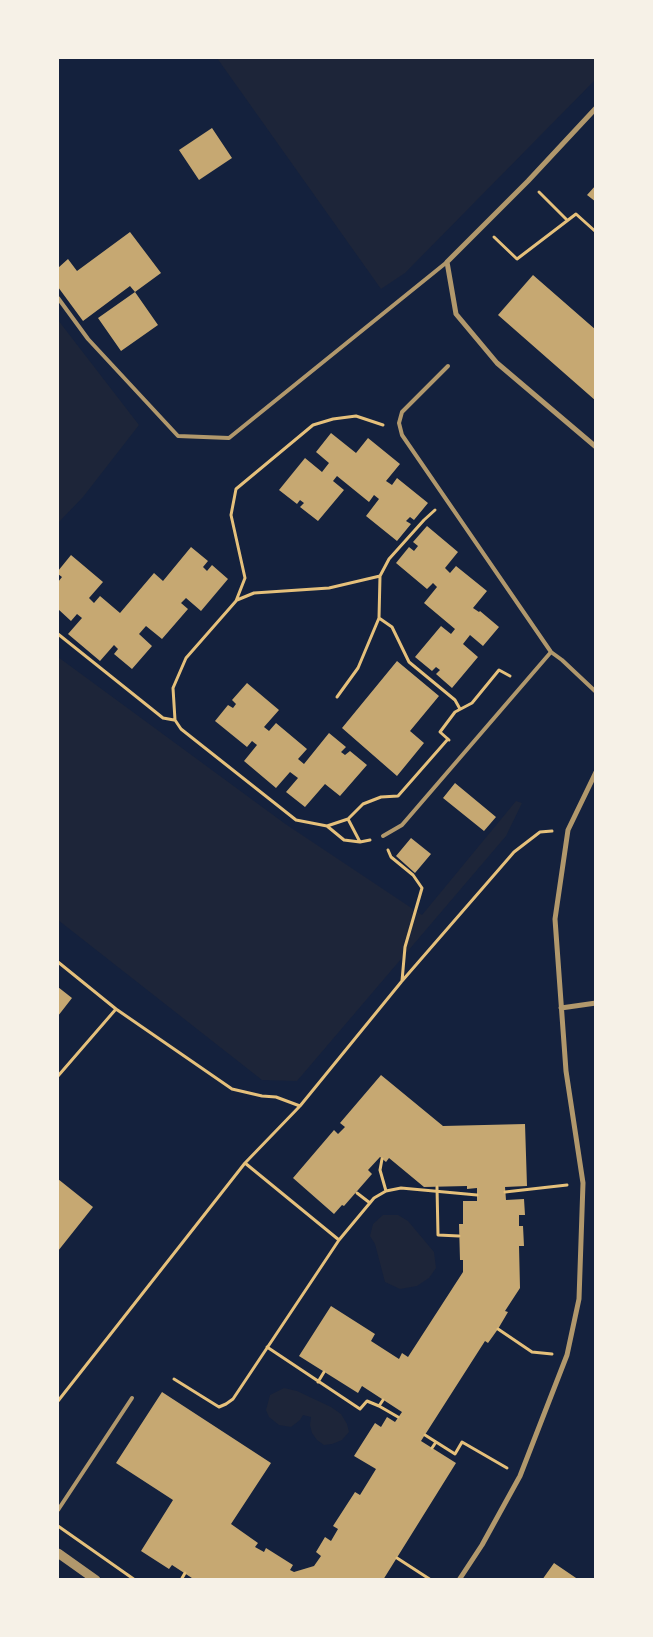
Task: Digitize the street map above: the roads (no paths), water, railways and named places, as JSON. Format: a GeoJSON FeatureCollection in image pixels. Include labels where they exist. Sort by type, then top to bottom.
{"type":"FeatureCollection","features":[{"type":"Feature","properties":{"kind":"street"},"geometry":{"type":"LineString","coordinates":[[596,108],[528,181],[447,262],[456,314],[497,363],[596,447]]}},
{"type":"Feature","properties":{"kind":"street"},"geometry":{"type":"LineString","coordinates":[[459,1580],[482,1545],[520,1476],[567,1355],[579,1299],[583,1183],[566,1071],[555,919],[568,830],[596,772]]}},
{"type":"Feature","properties":{"kind":"street"},"geometry":{"type":"LineString","coordinates":[[561,1008],[596,1003]]}},
{"type":"Feature","properties":{"kind":"street"},"geometry":{"type":"LineString","coordinates":[[58,1553],[96,1580]]}},
{"type":"Feature","properties":{"kind":"lane"},"geometry":{"type":"LineString","coordinates":[[58,298],[88,339],[178,436],[229,438],[447,262]]}},
{"type":"Feature","properties":{"kind":"lane"},"geometry":{"type":"LineString","coordinates":[[448,366],[402,412],[399,423],[402,435],[551,652],[596,692]]}},
{"type":"Feature","properties":{"kind":"lane"},"geometry":{"type":"LineString","coordinates":[[384,836],[402,825],[551,652]]}},
{"type":"Feature","properties":{"kind":"lane"},"geometry":{"type":"LineString","coordinates":[[58,1510],[132,1398]]}}]}
